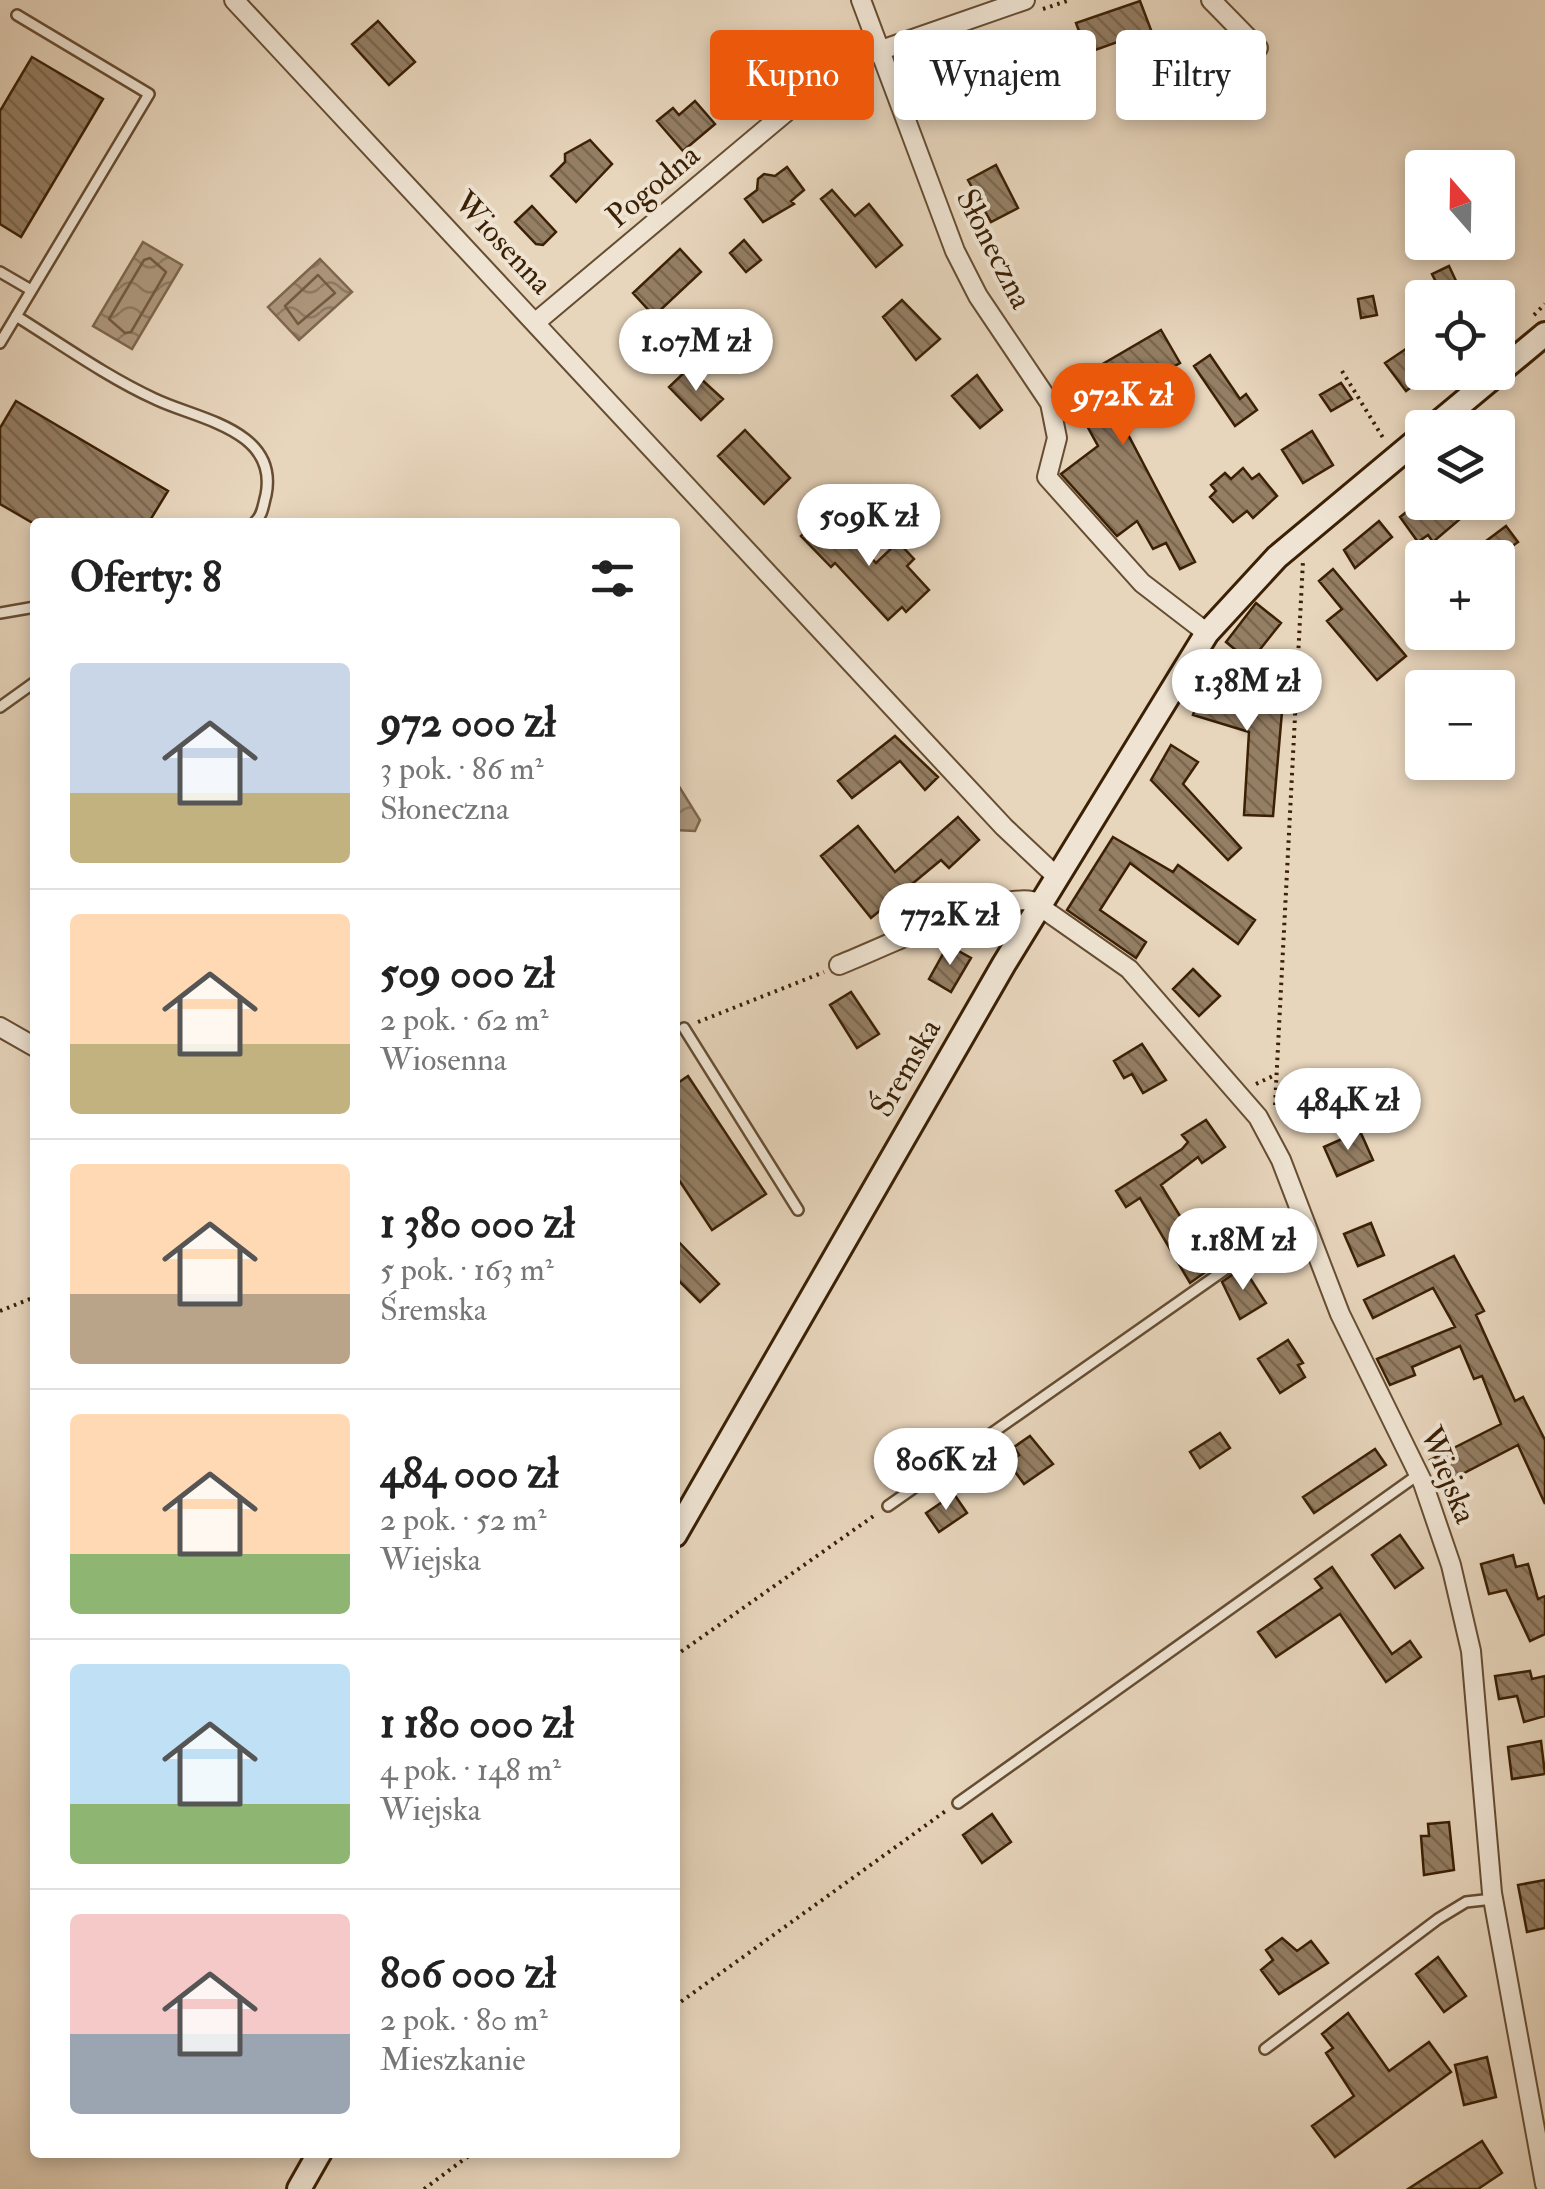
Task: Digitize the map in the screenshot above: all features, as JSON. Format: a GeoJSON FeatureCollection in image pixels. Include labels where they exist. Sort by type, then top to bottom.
{"type":"FeatureCollection","features":[{"type":"Feature","properties":{"kind":"main road"},"geometry":{"type":"LineString","coordinates":[[1454,410],[1545,334]]}},
{"type":"Feature","properties":{"kind":"main road","name":"Śremska"},"geometry":{"type":"LineString","coordinates":[[680,1526],[1056,876],[1206,633],[1292,544],[1405,450]]}},
{"type":"Feature","properties":{"kind":"main road"},"geometry":{"type":"LineString","coordinates":[[298,2189],[316,2158]]}},
{"type":"Feature","properties":{"kind":"street","name":"Wiosenna"},"geometry":{"type":"LineString","coordinates":[[234,0],[1004,827],[1056,876]]}},
{"type":"Feature","properties":{"kind":"street","name":"Słoneczna"},"geometry":{"type":"LineString","coordinates":[[860,0],[960,263],[1050,403],[1057,438],[1046,477],[1142,583],[1206,633]]}},
{"type":"Feature","properties":{"kind":"street","name":"Pogodna"},"geometry":{"type":"LineString","coordinates":[[536,322],[829,76],[879,51],[1026,0]]}},
{"type":"Feature","properties":{"kind":"street"},"geometry":{"type":"LineString","coordinates":[[1212,0],[1241,30]]}},
{"type":"Feature","properties":{"kind":"street"},"geometry":{"type":"LineString","coordinates":[[839,965],[982,908],[1020,898],[1039,906]]}},
{"type":"Feature","properties":{"kind":"street","name":"Wiejska"},"geometry":{"type":"LineString","coordinates":[[1039,906],[1130,969],[1239,1093],[1268,1133],[1354,1344],[1419,1474],[1451,1565],[1471,1651],[1493,1898],[1545,2184]]}},
{"type":"Feature","properties":{"kind":"street"},"geometry":{"type":"LineString","coordinates":[[0,1027],[30,1044]]}},
{"type":"Feature","properties":{"kind":"lane"},"geometry":{"type":"LineString","coordinates":[[0,342],[150,94],[17,15]]}},
{"type":"Feature","properties":{"kind":"lane"},"geometry":{"type":"LineString","coordinates":[[0,272],[31,290]]}},
{"type":"Feature","properties":{"kind":"lane"},"geometry":{"type":"LineString","coordinates":[[16,316],[154,399],[228,426],[257,450],[268,484],[260,518]]}},
{"type":"Feature","properties":{"kind":"lane"},"geometry":{"type":"LineString","coordinates":[[0,613],[30,608]]}},
{"type":"Feature","properties":{"kind":"lane"},"geometry":{"type":"LineString","coordinates":[[0,707],[30,686]]}},
{"type":"Feature","properties":{"kind":"lane"},"geometry":{"type":"LineString","coordinates":[[684,1028],[798,1210]]}},
{"type":"Feature","properties":{"kind":"lane"},"geometry":{"type":"LineString","coordinates":[[888,1506],[1280,1230],[1301,1220]]}},
{"type":"Feature","properties":{"kind":"lane"},"geometry":{"type":"LineString","coordinates":[[958,1802],[1419,1474]]}},
{"type":"Feature","properties":{"kind":"lane"},"geometry":{"type":"LineString","coordinates":[[1265,2048],[1438,1920],[1466,1902],[1493,1898]]}},
{"type":"Feature","properties":{"kind":"path"},"geometry":{"type":"LineString","coordinates":[[1342,371],[1397,457]]}},
{"type":"Feature","properties":{"kind":"path"},"geometry":{"type":"LineString","coordinates":[[1268,1133],[1274,1123],[1284,863],[1305,577],[1303,560],[1292,544]]}},
{"type":"Feature","properties":{"kind":"path"},"geometry":{"type":"LineString","coordinates":[[684,1028],[839,965]]}},
{"type":"Feature","properties":{"kind":"path"},"geometry":{"type":"LineString","coordinates":[[1239,1093],[1277,1074]]}},
{"type":"Feature","properties":{"kind":"path"},"geometry":{"type":"LineString","coordinates":[[0,1310],[30,1298]]}},
{"type":"Feature","properties":{"kind":"path"},"geometry":{"type":"LineString","coordinates":[[680,1652],[888,1506]]}},
{"type":"Feature","properties":{"kind":"path"},"geometry":{"type":"LineString","coordinates":[[680,2002],[958,1802]]}},
{"type":"Feature","properties":{"kind":"path"},"geometry":{"type":"LineString","coordinates":[[424,2189],[466,2158]]}},
{"type":"Feature","properties":{"kind":"water"},"geometry":{"type":"Polygon","coordinates":[[[143,242],[182,265],[132,349],[93,326],[143,242]]]}},
{"type":"Feature","properties":{"kind":"water"},"geometry":{"type":"Polygon","coordinates":[[[320,259],[352,292],[299,340],[268,307],[320,259]]]}},
{"type":"Feature","properties":{"kind":"water"},"geometry":{"type":"Polygon","coordinates":[[[680,788],[700,820],[695,831],[680,830],[680,788]]]}},
{"type":"Feature","properties":{"kind":"building"},"geometry":{"type":"Polygon","coordinates":[[[1140,1],[1151,30],[1116,30],[1116,43],[1096,50],[1096,30],[1079,30],[1076,23],[1140,1]]]}},
{"type":"Feature","properties":{"kind":"building"},"geometry":{"type":"Polygon","coordinates":[[[378,21],[415,62],[389,85],[352,44],[378,21]]]}},
{"type":"Feature","properties":{"kind":"building"},"geometry":{"type":"Polygon","coordinates":[[[32,57],[103,99],[21,237],[0,224],[0,111],[32,57]]]}},
{"type":"Feature","properties":{"kind":"building"},"geometry":{"type":"Polygon","coordinates":[[[695,101],[715,124],[683,151],[657,121],[673,108],[679,115],[695,101]]]}},
{"type":"Feature","properties":{"kind":"building"},"geometry":{"type":"Polygon","coordinates":[[[590,140],[612,164],[576,202],[551,176],[565,162],[565,154],[590,140]]]}},
{"type":"Feature","properties":{"kind":"building"},"geometry":{"type":"Polygon","coordinates":[[[996,165],[1018,208],[991,222],[968,180],[996,165]]]}},
{"type":"Feature","properties":{"kind":"building"},"geometry":{"type":"Polygon","coordinates":[[[787,167],[804,190],[791,201],[794,204],[763,222],[745,199],[757,190],[758,179],[764,174],[775,176],[787,167]]]}},
{"type":"Feature","properties":{"kind":"building"},"geometry":{"type":"Polygon","coordinates":[[[832,190],[855,216],[869,204],[902,245],[876,267],[821,199],[832,190]]]}},
{"type":"Feature","properties":{"kind":"building"},"geometry":{"type":"Polygon","coordinates":[[[532,206],[556,232],[543,245],[536,244],[515,222],[532,206]]]}},
{"type":"Feature","properties":{"kind":"building"},"geometry":{"type":"Polygon","coordinates":[[[744,240],[761,260],[746,272],[730,253],[744,240]]]}},
{"type":"Feature","properties":{"kind":"building"},"geometry":{"type":"Polygon","coordinates":[[[680,249],[701,272],[654,316],[633,293],[680,249]]]}},
{"type":"Feature","properties":{"kind":"building"},"geometry":{"type":"Polygon","coordinates":[[[1449,266],[1456,280],[1435,280],[1432,274],[1449,266]]]}},
{"type":"Feature","properties":{"kind":"building"},"geometry":{"type":"Polygon","coordinates":[[[1373,296],[1377,315],[1361,318],[1358,299],[1373,296]]]}},
{"type":"Feature","properties":{"kind":"building"},"geometry":{"type":"Polygon","coordinates":[[[902,300],[940,339],[916,360],[883,317],[902,300]]]}},
{"type":"Feature","properties":{"kind":"building"},"geometry":{"type":"Polygon","coordinates":[[[1161,330],[1180,363],[1111,402],[1195,562],[1180,569],[1166,543],[1153,549],[1137,521],[1117,536],[1061,474],[1098,446],[1065,386],[1161,330]]]}},
{"type":"Feature","properties":{"kind":"building"},"geometry":{"type":"Polygon","coordinates":[[[1405,349],[1405,390],[1385,363],[1405,349]]]}},
{"type":"Feature","properties":{"kind":"building"},"geometry":{"type":"Polygon","coordinates":[[[1210,355],[1240,399],[1246,394],[1257,410],[1235,426],[1194,366],[1210,355]]]}},
{"type":"Feature","properties":{"kind":"building"},"geometry":{"type":"Polygon","coordinates":[[[689,368],[723,399],[701,420],[669,387],[689,368]]]}},
{"type":"Feature","properties":{"kind":"building"},"geometry":{"type":"Polygon","coordinates":[[[977,375],[1002,410],[980,428],[952,396],[977,375]]]}},
{"type":"Feature","properties":{"kind":"building"},"geometry":{"type":"Polygon","coordinates":[[[1341,383],[1352,399],[1331,411],[1320,395],[1341,383]]]}},
{"type":"Feature","properties":{"kind":"building"},"geometry":{"type":"Polygon","coordinates":[[[16,401],[168,491],[151,518],[30,518],[30,521],[0,504],[0,428],[16,401]]]}},
{"type":"Feature","properties":{"kind":"building"},"geometry":{"type":"Polygon","coordinates":[[[745,430],[790,478],[764,504],[718,456],[745,430]]]}},
{"type":"Feature","properties":{"kind":"building"},"geometry":{"type":"Polygon","coordinates":[[[1312,431],[1333,465],[1303,483],[1282,450],[1312,431]]]}},
{"type":"Feature","properties":{"kind":"building"},"geometry":{"type":"Polygon","coordinates":[[[1243,468],[1252,479],[1259,474],[1277,496],[1253,518],[1247,511],[1233,522],[1210,497],[1216,491],[1211,485],[1225,473],[1231,479],[1243,468]]]}},
{"type":"Feature","properties":{"kind":"building"},"geometry":{"type":"Polygon","coordinates":[[[1405,513],[1405,520],[1459,520],[1435,540],[1428,535],[1417,540],[1400,517],[1405,513]]]}},
{"type":"Feature","properties":{"kind":"building"},"geometry":{"type":"Polygon","coordinates":[[[817,521],[821,526],[832,522],[839,529],[843,526],[876,563],[898,542],[914,559],[907,566],[929,590],[906,612],[902,607],[888,620],[835,563],[831,567],[801,536],[817,521]]]}},
{"type":"Feature","properties":{"kind":"building"},"geometry":{"type":"Polygon","coordinates":[[[1379,521],[1392,537],[1355,568],[1344,550],[1379,521]]]}},
{"type":"Feature","properties":{"kind":"building"},"geometry":{"type":"Polygon","coordinates":[[[1506,526],[1518,542],[1515,544],[1515,540],[1487,540],[1506,526]]]}},
{"type":"Feature","properties":{"kind":"building"},"geometry":{"type":"Polygon","coordinates":[[[1333,569],[1406,656],[1377,680],[1327,621],[1342,609],[1319,581],[1333,569]]]}},
{"type":"Feature","properties":{"kind":"building"},"geometry":{"type":"Polygon","coordinates":[[[1256,603],[1281,623],[1250,662],[1226,642],[1256,603]]]}},
{"type":"Feature","properties":{"kind":"building"},"geometry":{"type":"Polygon","coordinates":[[[1200,675],[1283,700],[1273,816],[1244,815],[1249,732],[1193,715],[1199,697],[1189,694],[1200,675]]]}},
{"type":"Feature","properties":{"kind":"building"},"geometry":{"type":"Polygon","coordinates":[[[895,736],[938,777],[925,790],[900,761],[852,798],[838,781],[895,736]]]}},
{"type":"Feature","properties":{"kind":"building"},"geometry":{"type":"Polygon","coordinates":[[[1171,745],[1198,762],[1183,784],[1241,848],[1228,860],[1151,780],[1171,745]]]}},
{"type":"Feature","properties":{"kind":"building"},"geometry":{"type":"Polygon","coordinates":[[[958,817],[979,840],[949,868],[941,860],[871,918],[821,856],[858,826],[895,872],[958,817]]]}},
{"type":"Feature","properties":{"kind":"building"},"geometry":{"type":"Polygon","coordinates":[[[1113,837],[1173,872],[1178,865],[1255,920],[1238,944],[1130,863],[1100,910],[1146,942],[1136,958],[1067,910],[1113,837]]]}},
{"type":"Feature","properties":{"kind":"building"},"geometry":{"type":"Polygon","coordinates":[[[948,945],[971,958],[951,992],[929,979],[948,945]]]}},
{"type":"Feature","properties":{"kind":"building"},"geometry":{"type":"Polygon","coordinates":[[[1193,969],[1220,996],[1199,1016],[1173,989],[1193,969]]]}},
{"type":"Feature","properties":{"kind":"building"},"geometry":{"type":"Polygon","coordinates":[[[851,992],[879,1034],[857,1048],[830,1005],[851,992]]]}},
{"type":"Feature","properties":{"kind":"building"},"geometry":{"type":"Polygon","coordinates":[[[1142,1044],[1166,1080],[1143,1093],[1132,1074],[1124,1078],[1114,1061],[1142,1044]]]}},
{"type":"Feature","properties":{"kind":"building"},"geometry":{"type":"Polygon","coordinates":[[[688,1076],[766,1194],[712,1230],[680,1182],[680,1082],[688,1076]]]}},
{"type":"Feature","properties":{"kind":"building"},"geometry":{"type":"Polygon","coordinates":[[[1206,1120],[1225,1147],[1202,1163],[1198,1157],[1161,1185],[1200,1249],[1233,1225],[1246,1243],[1190,1283],[1140,1198],[1126,1207],[1116,1191],[1182,1149],[1188,1142],[1182,1135],[1206,1120]]]}},
{"type":"Feature","properties":{"kind":"building"},"geometry":{"type":"Polygon","coordinates":[[[1360,1131],[1373,1160],[1337,1176],[1324,1147],[1360,1131]]]}},
{"type":"Feature","properties":{"kind":"building"},"geometry":{"type":"Polygon","coordinates":[[[1371,1223],[1384,1255],[1358,1266],[1344,1234],[1371,1223]]]}},
{"type":"Feature","properties":{"kind":"building"},"geometry":{"type":"Polygon","coordinates":[[[680,1243],[719,1284],[700,1302],[680,1282],[680,1243]]]}},
{"type":"Feature","properties":{"kind":"building"},"geometry":{"type":"Polygon","coordinates":[[[1454,1256],[1484,1311],[1476,1315],[1515,1401],[1523,1397],[1545,1440],[1545,1504],[1518,1445],[1443,1484],[1430,1460],[1501,1424],[1482,1376],[1474,1379],[1460,1346],[1412,1367],[1415,1375],[1390,1385],[1377,1359],[1455,1327],[1433,1288],[1373,1318],[1364,1300],[1454,1256]]]}},
{"type":"Feature","properties":{"kind":"building"},"geometry":{"type":"Polygon","coordinates":[[[1243,1267],[1266,1303],[1240,1319],[1222,1282],[1243,1267]]]}},
{"type":"Feature","properties":{"kind":"building"},"geometry":{"type":"Polygon","coordinates":[[[1288,1340],[1303,1363],[1298,1365],[1305,1377],[1280,1393],[1258,1359],[1288,1340]]]}},
{"type":"Feature","properties":{"kind":"building"},"geometry":{"type":"Polygon","coordinates":[[[1220,1433],[1230,1448],[1200,1468],[1190,1452],[1220,1433]]]}},
{"type":"Feature","properties":{"kind":"building"},"geometry":{"type":"Polygon","coordinates":[[[1030,1436],[1053,1464],[1024,1484],[1008,1462],[1019,1455],[1014,1447],[1030,1436]]]}},
{"type":"Feature","properties":{"kind":"building"},"geometry":{"type":"Polygon","coordinates":[[[1375,1449],[1386,1465],[1314,1513],[1303,1497],[1375,1449]]]}},
{"type":"Feature","properties":{"kind":"building"},"geometry":{"type":"Polygon","coordinates":[[[954,1494],[967,1513],[939,1532],[926,1513],[954,1494]]]}},
{"type":"Feature","properties":{"kind":"building"},"geometry":{"type":"Polygon","coordinates":[[[1400,1535],[1423,1568],[1395,1588],[1372,1555],[1400,1535]]]}},
{"type":"Feature","properties":{"kind":"building"},"geometry":{"type":"Polygon","coordinates":[[[1513,1555],[1516,1567],[1528,1564],[1538,1599],[1545,1596],[1545,1634],[1530,1641],[1506,1590],[1489,1594],[1481,1564],[1513,1555]]]}},
{"type":"Feature","properties":{"kind":"building"},"geometry":{"type":"Polygon","coordinates":[[[1332,1567],[1392,1654],[1410,1641],[1421,1657],[1386,1682],[1340,1614],[1276,1657],[1258,1632],[1322,1588],[1315,1579],[1332,1567]]]}},
{"type":"Feature","properties":{"kind":"building"},"geometry":{"type":"Polygon","coordinates":[[[1530,1671],[1532,1679],[1545,1676],[1545,1716],[1524,1722],[1517,1696],[1499,1699],[1495,1676],[1530,1671]]]}},
{"type":"Feature","properties":{"kind":"building"},"geometry":{"type":"Polygon","coordinates":[[[1541,1741],[1545,1774],[1512,1779],[1508,1747],[1541,1741]]]}},
{"type":"Feature","properties":{"kind":"building"},"geometry":{"type":"Polygon","coordinates":[[[992,1814],[1011,1842],[982,1863],[963,1835],[992,1814]]]}},
{"type":"Feature","properties":{"kind":"building"},"geometry":{"type":"Polygon","coordinates":[[[1449,1822],[1454,1870],[1424,1875],[1421,1836],[1429,1836],[1428,1824],[1449,1822]]]}},
{"type":"Feature","properties":{"kind":"building"},"geometry":{"type":"Polygon","coordinates":[[[1545,1880],[1545,1928],[1527,1932],[1518,1885],[1545,1880]]]}},
{"type":"Feature","properties":{"kind":"building"},"geometry":{"type":"Polygon","coordinates":[[[1282,1938],[1297,1951],[1311,1941],[1328,1963],[1279,1994],[1261,1970],[1273,1960],[1266,1950],[1282,1938]]]}},
{"type":"Feature","properties":{"kind":"building"},"geometry":{"type":"Polygon","coordinates":[[[1438,1957],[1466,1996],[1444,2012],[1416,1974],[1438,1957]]]}},
{"type":"Feature","properties":{"kind":"building"},"geometry":{"type":"Polygon","coordinates":[[[1348,2013],[1389,2071],[1429,2042],[1451,2072],[1335,2157],[1312,2126],[1354,2096],[1326,2053],[1333,2048],[1322,2034],[1348,2013]]]}},
{"type":"Feature","properties":{"kind":"building"},"geometry":{"type":"Polygon","coordinates":[[[1487,2057],[1496,2097],[1464,2105],[1455,2065],[1487,2057]]]}},
{"type":"Feature","properties":{"kind":"building"},"geometry":{"type":"Polygon","coordinates":[[[1482,2141],[1502,2173],[1478,2189],[1408,2189],[1482,2141]]]}}]}
